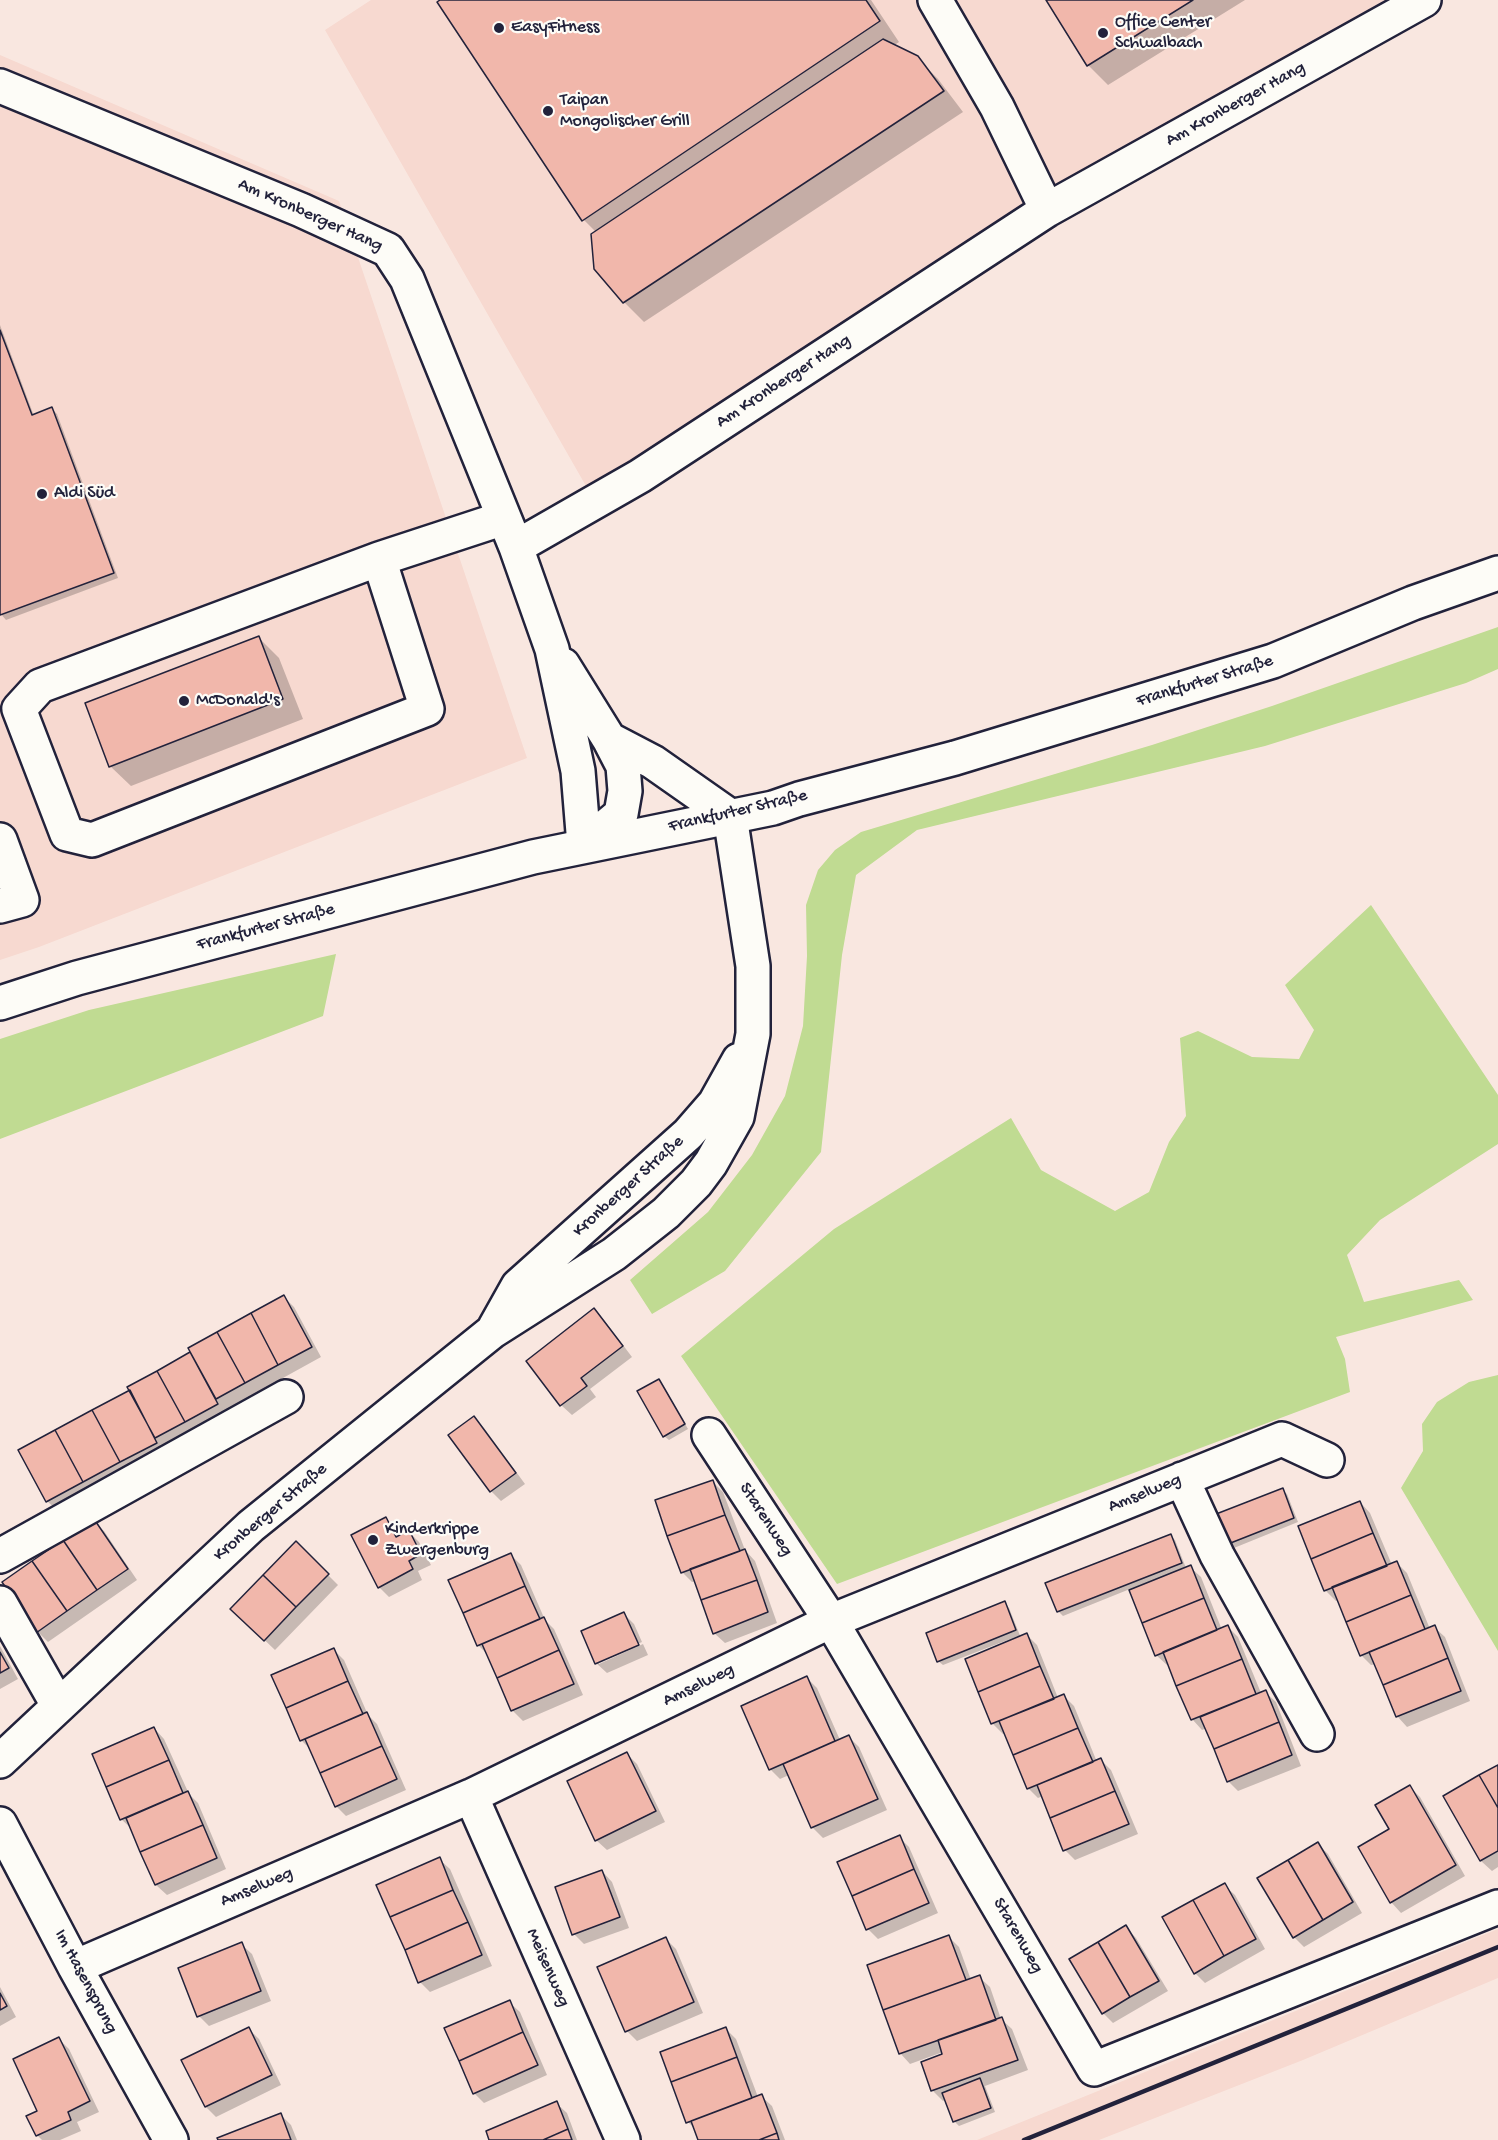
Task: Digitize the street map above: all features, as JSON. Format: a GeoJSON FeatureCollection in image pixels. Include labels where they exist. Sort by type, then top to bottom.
{"type":"FeatureCollection","features":[{"type":"Feature","properties":{"kind":"street"},"geometry":{"type":"LineString","coordinates":[[935,0],[997,107],[1047,210]]}},
{"type":"Feature","properties":{"kind":"street","name":"Am Kronberger Hang"},"geometry":{"type":"LineString","coordinates":[[510,532],[640,476],[1047,210],[1424,0]]}},
{"type":"Feature","properties":{"kind":"street","name":"Am Kronberger Hang"},"geometry":{"type":"LineString","coordinates":[[0,86],[301,210],[388,250],[407,279],[510,532],[552,649],[578,771],[584,845]]}},
{"type":"Feature","properties":{"kind":"street"},"geometry":{"type":"LineString","coordinates":[[379,559],[427,709],[92,840],[68,834],[19,709],[40,686],[379,559],[510,532]]}},
{"type":"Feature","properties":{"kind":"street","name":"Frankfurter Straße"},"geometry":{"type":"LineString","coordinates":[[0,1003],[77,978],[533,857],[773,808],[955,758],[1274,661],[1413,603],[1498,573]]}},
{"type":"Feature","properties":{"kind":"street","name":"Am Kronberger Hang"},"geometry":{"type":"LineString","coordinates":[[552,649],[609,739],[623,766],[625,791],[621,814],[584,845]]}},
{"type":"Feature","properties":{"kind":"street"},"geometry":{"type":"LineString","coordinates":[[609,739],[653,762],[730,816]]}},
{"type":"Feature","properties":{"kind":"street","name":"Kronberger Straße"},"geometry":{"type":"LineString","coordinates":[[0,1761],[251,1526],[493,1332],[614,1254],[666,1213],[696,1183],[711,1163],[737,1117],[753,1034],[753,966],[730,816]]}},
{"type":"Feature","properties":{"kind":"street"},"geometry":{"type":"LineString","coordinates":[[0,840],[22,900],[0,906]]}},
{"type":"Feature","properties":{"kind":"street","name":"Kronberger Straße"},"geometry":{"type":"LineString","coordinates":[[493,1332],[518,1286],[688,1134],[715,1103],[753,1034]]}},
{"type":"Feature","properties":{"kind":"street"},"geometry":{"type":"LineString","coordinates":[[0,1556],[286,1397]]}},
{"type":"Feature","properties":{"kind":"street","name":"Starenweg"},"geometry":{"type":"LineString","coordinates":[[709,1435],[831,1621],[1094,2069],[1498,1907]]}},
{"type":"Feature","properties":{"kind":"street","name":"Amselweg"},"geometry":{"type":"LineString","coordinates":[[75,1966],[471,1796],[831,1621],[1182,1479],[1282,1439],[1327,1460]]}},
{"type":"Feature","properties":{"kind":"street"},"geometry":{"type":"LineString","coordinates":[[1182,1479],[1217,1555],[1317,1734]]}},
{"type":"Feature","properties":{"kind":"street"},"geometry":{"type":"LineString","coordinates":[[0,1603],[58,1705]]}},
{"type":"Feature","properties":{"kind":"street","name":"Meisenweg"},"geometry":{"type":"LineString","coordinates":[[471,1796],[622,2140]]}},
{"type":"Feature","properties":{"kind":"street","name":"Im Hasensprung"},"geometry":{"type":"LineString","coordinates":[[0,1824],[171,2140]]}},
{"type":"Feature","properties":{"kind":"shaded area"},"geometry":{"type":"Polygon","coordinates":[[[371,0],[1387,0],[1033,200],[590,493],[325,30],[371,0]]]}},
{"type":"Feature","properties":{"kind":"shaded area"},"geometry":{"type":"Polygon","coordinates":[[[0,55],[339,201],[527,758],[39,947],[0,960],[0,55]]]}},
{"type":"Feature","properties":{"kind":"shaded area"},"geometry":{"type":"Polygon","coordinates":[[[1498,1929],[1498,1978],[1303,2060],[1099,2140],[977,2140],[1498,1929]]]}},
{"type":"Feature","properties":{"kind":"green space"},"geometry":{"type":"Polygon","coordinates":[[[1498,627],[1498,669],[1466,683],[1265,746],[917,830],[856,875],[842,955],[821,1152],[725,1271],[652,1314],[630,1280],[708,1212],[752,1155],[785,1096],[803,1026],[807,956],[806,905],[818,870],[835,850],[861,832],[1152,745],[1272,706],[1498,627]]]}},
{"type":"Feature","properties":{"kind":"green space"},"geometry":{"type":"Polygon","coordinates":[[[1371,905],[1498,1095],[1498,1144],[1380,1220],[1347,1255],[1364,1302],[1459,1280],[1473,1300],[1336,1337],[1345,1359],[1350,1392],[837,1584],[681,1356],[834,1229],[1011,1118],[1041,1170],[1115,1211],[1149,1192],[1169,1142],[1186,1116],[1180,1038],[1198,1031],[1252,1057],[1299,1059],[1314,1030],[1285,985],[1371,905]]]}},
{"type":"Feature","properties":{"kind":"green space"},"geometry":{"type":"Polygon","coordinates":[[[336,954],[323,1016],[0,1139],[0,1039],[89,1010],[336,954]]]}},
{"type":"Feature","properties":{"kind":"green space"},"geometry":{"type":"Polygon","coordinates":[[[1498,1375],[1498,1651],[1401,1488],[1423,1451],[1422,1424],[1437,1402],[1469,1382],[1498,1375]]]}},
{"type":"Feature","properties":{"kind":"building"},"geometry":{"type":"Polygon","coordinates":[[[440,0],[866,0],[880,21],[582,221],[437,2],[440,0]]]}},
{"type":"Feature","properties":{"kind":"building","name":"Office Center Schwalbach"},"geometry":{"type":"Polygon","coordinates":[[[1046,0],[1193,0],[1087,66],[1046,0]]]}},
{"type":"Feature","properties":{"kind":"building"},"geometry":{"type":"Polygon","coordinates":[[[883,39],[918,56],[944,91],[623,303],[594,269],[591,234],[883,39]]]}},
{"type":"Feature","properties":{"kind":"building","name":"Aldi Süd"},"geometry":{"type":"Polygon","coordinates":[[[0,330],[32,415],[52,407],[114,573],[0,615],[0,330]]]}},
{"type":"Feature","properties":{"kind":"building","name":"McDonald's"},"geometry":{"type":"Polygon","coordinates":[[[259,636],[283,699],[109,767],[85,703],[259,636]]]}},
{"type":"Feature","properties":{"kind":"building"},"geometry":{"type":"Polygon","coordinates":[[[284,1295],[312,1347],[278,1365],[251,1313],[284,1295]]]}},
{"type":"Feature","properties":{"kind":"building"},"geometry":{"type":"Polygon","coordinates":[[[594,1308],[623,1346],[581,1378],[587,1386],[560,1406],[526,1361],[594,1308]]]}},
{"type":"Feature","properties":{"kind":"building"},"geometry":{"type":"Polygon","coordinates":[[[251,1313],[278,1365],[245,1383],[217,1332],[251,1313]]]}},
{"type":"Feature","properties":{"kind":"building"},"geometry":{"type":"Polygon","coordinates":[[[217,1332],[245,1383],[216,1399],[188,1348],[217,1332]]]}},
{"type":"Feature","properties":{"kind":"building"},"geometry":{"type":"Polygon","coordinates":[[[190,1352],[218,1404],[185,1422],[157,1371],[190,1352]]]}},
{"type":"Feature","properties":{"kind":"building"},"geometry":{"type":"Polygon","coordinates":[[[157,1371],[185,1422],[155,1438],[127,1387],[157,1371]]]}},
{"type":"Feature","properties":{"kind":"building"},"geometry":{"type":"Polygon","coordinates":[[[659,1379],[685,1424],[663,1437],[637,1391],[659,1379]]]}},
{"type":"Feature","properties":{"kind":"building"},"geometry":{"type":"Polygon","coordinates":[[[130,1390],[157,1443],[120,1462],[92,1410],[130,1390]]]}},
{"type":"Feature","properties":{"kind":"building"},"geometry":{"type":"Polygon","coordinates":[[[92,1410],[120,1462],[83,1482],[55,1430],[92,1410]]]}},
{"type":"Feature","properties":{"kind":"building"},"geometry":{"type":"Polygon","coordinates":[[[474,1416],[516,1473],[490,1492],[448,1435],[474,1416]]]}},
{"type":"Feature","properties":{"kind":"building"},"geometry":{"type":"Polygon","coordinates":[[[55,1430],[83,1482],[46,1502],[18,1450],[55,1430]]]}},
{"type":"Feature","properties":{"kind":"building"},"geometry":{"type":"Polygon","coordinates":[[[713,1480],[725,1515],[667,1536],[655,1500],[713,1480]]]}},
{"type":"Feature","properties":{"kind":"building"},"geometry":{"type":"Polygon","coordinates":[[[1283,1488],[1294,1518],[1223,1546],[1211,1516],[1283,1488]]]}},
{"type":"Feature","properties":{"kind":"building"},"geometry":{"type":"Polygon","coordinates":[[[1360,1501],[1373,1533],[1311,1559],[1298,1526],[1360,1501]]]}},
{"type":"Feature","properties":{"kind":"building"},"geometry":{"type":"Polygon","coordinates":[[[725,1515],[740,1551],[681,1573],[667,1536],[725,1515]]]}},
{"type":"Feature","properties":{"kind":"building"},"geometry":{"type":"Polygon","coordinates":[[[386,1517],[396,1537],[409,1530],[421,1554],[409,1561],[413,1569],[378,1588],[351,1535],[386,1517]]]}},
{"type":"Feature","properties":{"kind":"building"},"geometry":{"type":"Polygon","coordinates":[[[94,1519],[128,1569],[97,1590],[63,1540],[94,1519]]]}},
{"type":"Feature","properties":{"kind":"building"},"geometry":{"type":"Polygon","coordinates":[[[1373,1533],[1387,1566],[1324,1591],[1311,1559],[1373,1533]]]}},
{"type":"Feature","properties":{"kind":"building"},"geometry":{"type":"Polygon","coordinates":[[[1171,1534],[1182,1563],[1057,1612],[1045,1583],[1171,1534]]]}},
{"type":"Feature","properties":{"kind":"building"},"geometry":{"type":"Polygon","coordinates":[[[63,1540],[97,1590],[67,1611],[32,1561],[63,1540]]]}},
{"type":"Feature","properties":{"kind":"building"},"geometry":{"type":"Polygon","coordinates":[[[296,1541],[329,1574],[296,1607],[263,1575],[296,1541]]]}},
{"type":"Feature","properties":{"kind":"building"},"geometry":{"type":"Polygon","coordinates":[[[745,1549],[757,1580],[701,1600],[690,1569],[745,1549]]]}},
{"type":"Feature","properties":{"kind":"building"},"geometry":{"type":"Polygon","coordinates":[[[511,1553],[525,1586],[463,1613],[448,1580],[511,1553]]]}},
{"type":"Feature","properties":{"kind":"building"},"geometry":{"type":"Polygon","coordinates":[[[32,1561],[67,1611],[36,1633],[2,1582],[32,1561]]]}},
{"type":"Feature","properties":{"kind":"building"},"geometry":{"type":"Polygon","coordinates":[[[1397,1561],[1411,1595],[1346,1622],[1332,1587],[1397,1561]]]}},
{"type":"Feature","properties":{"kind":"building"},"geometry":{"type":"Polygon","coordinates":[[[1191,1565],[1204,1598],[1142,1623],[1129,1590],[1191,1565]]]}},
{"type":"Feature","properties":{"kind":"building"},"geometry":{"type":"Polygon","coordinates":[[[263,1575],[296,1607],[264,1641],[230,1609],[263,1575]]]}},
{"type":"Feature","properties":{"kind":"building"},"geometry":{"type":"Polygon","coordinates":[[[757,1580],[768,1612],[713,1634],[701,1600],[757,1580]]]}},
{"type":"Feature","properties":{"kind":"building"},"geometry":{"type":"Polygon","coordinates":[[[525,1586],[540,1619],[477,1646],[463,1613],[525,1586]]]}},
{"type":"Feature","properties":{"kind":"building"},"geometry":{"type":"Polygon","coordinates":[[[1411,1595],[1425,1629],[1360,1656],[1346,1622],[1411,1595]]]}},
{"type":"Feature","properties":{"kind":"building"},"geometry":{"type":"Polygon","coordinates":[[[1204,1598],[1217,1630],[1155,1656],[1142,1623],[1204,1598]]]}},
{"type":"Feature","properties":{"kind":"building"},"geometry":{"type":"Polygon","coordinates":[[[1005,1601],[1016,1630],[937,1662],[926,1633],[1005,1601]]]}},
{"type":"Feature","properties":{"kind":"building"},"geometry":{"type":"Polygon","coordinates":[[[624,1612],[639,1645],[595,1664],[581,1631],[624,1612]]]}},
{"type":"Feature","properties":{"kind":"building"},"geometry":{"type":"Polygon","coordinates":[[[544,1617],[559,1650],[497,1678],[482,1644],[544,1617]]]}},
{"type":"Feature","properties":{"kind":"building"},"geometry":{"type":"Polygon","coordinates":[[[1228,1625],[1242,1659],[1176,1686],[1163,1652],[1228,1625]]]}},
{"type":"Feature","properties":{"kind":"building"},"geometry":{"type":"Polygon","coordinates":[[[1435,1625],[1448,1658],[1383,1685],[1369,1652],[1435,1625]]]}},
{"type":"Feature","properties":{"kind":"building"},"geometry":{"type":"Polygon","coordinates":[[[1027,1633],[1040,1666],[978,1692],[965,1659],[1027,1633]]]}},
{"type":"Feature","properties":{"kind":"building"},"geometry":{"type":"Polygon","coordinates":[[[334,1648],[348,1681],[286,1708],[271,1675],[334,1648]]]}},
{"type":"Feature","properties":{"kind":"building"},"geometry":{"type":"Polygon","coordinates":[[[559,1650],[574,1684],[511,1711],[497,1678],[559,1650]]]}},
{"type":"Feature","properties":{"kind":"building"},"geometry":{"type":"Polygon","coordinates":[[[0,1652],[9,1668],[0,1673],[0,1652]]]}},
{"type":"Feature","properties":{"kind":"building"},"geometry":{"type":"Polygon","coordinates":[[[1448,1658],[1461,1691],[1396,1717],[1383,1685],[1448,1658]]]}},
{"type":"Feature","properties":{"kind":"building"},"geometry":{"type":"Polygon","coordinates":[[[1242,1659],[1256,1694],[1191,1720],[1176,1686],[1242,1659]]]}},
{"type":"Feature","properties":{"kind":"building"},"geometry":{"type":"Polygon","coordinates":[[[1040,1666],[1054,1699],[991,1724],[978,1692],[1040,1666]]]}},
{"type":"Feature","properties":{"kind":"building"},"geometry":{"type":"Polygon","coordinates":[[[807,1676],[835,1741],[769,1770],[741,1706],[807,1676]]]}},
{"type":"Feature","properties":{"kind":"building"},"geometry":{"type":"Polygon","coordinates":[[[348,1681],[363,1714],[300,1741],[286,1708],[348,1681]]]}},
{"type":"Feature","properties":{"kind":"building"},"geometry":{"type":"Polygon","coordinates":[[[1266,1690],[1279,1722],[1214,1749],[1200,1717],[1266,1690]]]}},
{"type":"Feature","properties":{"kind":"building"},"geometry":{"type":"Polygon","coordinates":[[[1064,1694],[1078,1728],[1013,1755],[999,1721],[1064,1694]]]}},
{"type":"Feature","properties":{"kind":"building"},"geometry":{"type":"Polygon","coordinates":[[[367,1712],[382,1746],[320,1773],[305,1739],[367,1712]]]}},
{"type":"Feature","properties":{"kind":"building"},"geometry":{"type":"Polygon","coordinates":[[[1279,1722],[1292,1755],[1227,1782],[1214,1749],[1279,1722]]]}},
{"type":"Feature","properties":{"kind":"building"},"geometry":{"type":"Polygon","coordinates":[[[154,1727],[169,1760],[106,1787],[92,1754],[154,1727]]]}},
{"type":"Feature","properties":{"kind":"building"},"geometry":{"type":"Polygon","coordinates":[[[1078,1728],[1093,1762],[1027,1789],[1013,1755],[1078,1728]]]}},
{"type":"Feature","properties":{"kind":"building"},"geometry":{"type":"Polygon","coordinates":[[[849,1735],[878,1799],[811,1828],[783,1764],[849,1735]]]}},
{"type":"Feature","properties":{"kind":"building"},"geometry":{"type":"Polygon","coordinates":[[[382,1746],[397,1779],[335,1807],[320,1773],[382,1746]]]}},
{"type":"Feature","properties":{"kind":"building"},"geometry":{"type":"Polygon","coordinates":[[[627,1752],[656,1811],[595,1841],[567,1781],[627,1752]]]}},
{"type":"Feature","properties":{"kind":"building"},"geometry":{"type":"Polygon","coordinates":[[[1101,1758],[1115,1791],[1050,1818],[1037,1785],[1101,1758]]]}},
{"type":"Feature","properties":{"kind":"building"},"geometry":{"type":"Polygon","coordinates":[[[169,1760],[183,1793],[120,1820],[106,1787],[169,1760]]]}},
{"type":"Feature","properties":{"kind":"building"},"geometry":{"type":"Polygon","coordinates":[[[1498,1765],[1498,1808],[1479,1775],[1498,1765]]]}},
{"type":"Feature","properties":{"kind":"building"},"geometry":{"type":"Polygon","coordinates":[[[1479,1775],[1498,1808],[1498,1851],[1480,1861],[1443,1796],[1479,1775]]]}},
{"type":"Feature","properties":{"kind":"building"},"geometry":{"type":"Polygon","coordinates":[[[1410,1785],[1456,1865],[1390,1903],[1358,1847],[1389,1829],[1375,1805],[1410,1785]]]}},
{"type":"Feature","properties":{"kind":"building"},"geometry":{"type":"Polygon","coordinates":[[[188,1791],[203,1825],[140,1852],[126,1818],[188,1791]]]}},
{"type":"Feature","properties":{"kind":"building"},"geometry":{"type":"Polygon","coordinates":[[[1115,1791],[1129,1824],[1063,1851],[1050,1818],[1115,1791]]]}},
{"type":"Feature","properties":{"kind":"building"},"geometry":{"type":"Polygon","coordinates":[[[203,1825],[217,1858],[155,1885],[140,1852],[203,1825]]]}},
{"type":"Feature","properties":{"kind":"building"},"geometry":{"type":"Polygon","coordinates":[[[900,1835],[914,1869],[852,1896],[837,1862],[900,1835]]]}},
{"type":"Feature","properties":{"kind":"building"},"geometry":{"type":"Polygon","coordinates":[[[1318,1842],[1353,1902],[1323,1920],[1288,1860],[1318,1842]]]}},
{"type":"Feature","properties":{"kind":"building"},"geometry":{"type":"Polygon","coordinates":[[[440,1857],[453,1890],[390,1917],[376,1885],[440,1857]]]}},
{"type":"Feature","properties":{"kind":"building"},"geometry":{"type":"Polygon","coordinates":[[[1288,1860],[1323,1920],[1293,1938],[1257,1878],[1288,1860]]]}},
{"type":"Feature","properties":{"kind":"building"},"geometry":{"type":"Polygon","coordinates":[[[914,1869],[929,1903],[866,1930],[852,1896],[914,1869]]]}},
{"type":"Feature","properties":{"kind":"building"},"geometry":{"type":"Polygon","coordinates":[[[602,1870],[620,1917],[572,1935],[555,1887],[602,1870]]]}},
{"type":"Feature","properties":{"kind":"building"},"geometry":{"type":"Polygon","coordinates":[[[1225,1883],[1256,1939],[1224,1956],[1193,1900],[1225,1883]]]}},
{"type":"Feature","properties":{"kind":"building"},"geometry":{"type":"Polygon","coordinates":[[[453,1890],[468,1922],[405,1950],[390,1917],[453,1890]]]}},
{"type":"Feature","properties":{"kind":"building"},"geometry":{"type":"Polygon","coordinates":[[[1193,1900],[1224,1956],[1194,1974],[1162,1917],[1193,1900]]]}},
{"type":"Feature","properties":{"kind":"building"},"geometry":{"type":"Polygon","coordinates":[[[468,1922],[482,1955],[418,1983],[405,1950],[468,1922]]]}},
{"type":"Feature","properties":{"kind":"building"},"geometry":{"type":"Polygon","coordinates":[[[1126,1925],[1159,1981],[1130,1997],[1098,1942],[1126,1925]]]}},
{"type":"Feature","properties":{"kind":"building"},"geometry":{"type":"Polygon","coordinates":[[[949,1935],[966,1980],[883,2010],[867,1965],[949,1935]]]}},
{"type":"Feature","properties":{"kind":"building"},"geometry":{"type":"Polygon","coordinates":[[[666,1937],[694,2002],[625,2032],[597,1967],[666,1937]]]}},
{"type":"Feature","properties":{"kind":"building"},"geometry":{"type":"Polygon","coordinates":[[[242,1942],[261,1991],[197,2017],[178,1968],[242,1942]]]}},
{"type":"Feature","properties":{"kind":"building"},"geometry":{"type":"Polygon","coordinates":[[[1098,1942],[1130,1997],[1102,2014],[1069,1959],[1098,1942]]]}},
{"type":"Feature","properties":{"kind":"building"},"geometry":{"type":"Polygon","coordinates":[[[980,1975],[996,2020],[899,2054],[883,2010],[980,1975]]]}},
{"type":"Feature","properties":{"kind":"building"},"geometry":{"type":"Polygon","coordinates":[[[0,1993],[7,2006],[0,2010],[0,1993]]]}},
{"type":"Feature","properties":{"kind":"building"},"geometry":{"type":"Polygon","coordinates":[[[510,2000],[523,2032],[459,2061],[444,2028],[510,2000]]]}},
{"type":"Feature","properties":{"kind":"building"},"geometry":{"type":"Polygon","coordinates":[[[1002,2017],[1018,2060],[931,2091],[921,2062],[942,2054],[938,2040],[1002,2017]]]}},
{"type":"Feature","properties":{"kind":"building"},"geometry":{"type":"Polygon","coordinates":[[[249,2027],[272,2075],[205,2107],[181,2060],[249,2027]]]}},
{"type":"Feature","properties":{"kind":"building"},"geometry":{"type":"Polygon","coordinates":[[[726,2027],[737,2057],[671,2082],[660,2052],[726,2027]]]}},
{"type":"Feature","properties":{"kind":"building"},"geometry":{"type":"Polygon","coordinates":[[[523,2032],[538,2065],[473,2094],[459,2061],[523,2032]]]}},
{"type":"Feature","properties":{"kind":"building"},"geometry":{"type":"Polygon","coordinates":[[[59,2037],[90,2101],[68,2112],[71,2120],[36,2136],[26,2116],[37,2111],[13,2059],[59,2037]]]}},
{"type":"Feature","properties":{"kind":"building"},"geometry":{"type":"Polygon","coordinates":[[[737,2057],[752,2098],[686,2123],[671,2082],[737,2057]]]}},
{"type":"Feature","properties":{"kind":"building"},"geometry":{"type":"Polygon","coordinates":[[[980,2078],[991,2108],[953,2122],[942,2093],[980,2078]]]}},
{"type":"Feature","properties":{"kind":"building"},"geometry":{"type":"Polygon","coordinates":[[[762,2094],[777,2133],[759,2140],[698,2140],[691,2121],[762,2094]]]}},
{"type":"Feature","properties":{"kind":"building"},"geometry":{"type":"Polygon","coordinates":[[[557,2101],[568,2129],[543,2140],[489,2140],[486,2131],[557,2101]]]}},
{"type":"Feature","properties":{"kind":"building"},"geometry":{"type":"Polygon","coordinates":[[[281,2113],[291,2140],[218,2140],[217,2138],[281,2113]]]}},
{"type":"Feature","properties":{"kind":"building"},"geometry":{"type":"Polygon","coordinates":[[[568,2129],[572,2140],[543,2140],[568,2129]]]}},
{"type":"Feature","properties":{"kind":"building"},"geometry":{"type":"Polygon","coordinates":[[[777,2133],[779,2140],[759,2140],[777,2133]]]}},
{"type":"Feature","properties":{"kind":"railway"},"geometry":{"type":"LineString","coordinates":[[1024,2140],[1498,1947]]}},
{"type":"Feature","properties":{"kind":"place","name":"EasyFitness"},"geometry":{"type":"Point","coordinates":[499,28]}},
{"type":"Feature","properties":{"kind":"place","name":"Office Center Schwalbach"},"geometry":{"type":"Point","coordinates":[1103,33]}},
{"type":"Feature","properties":{"kind":"place","name":"Taipan Mongolischer Grill"},"geometry":{"type":"Point","coordinates":[548,111]}},
{"type":"Feature","properties":{"kind":"place","name":"Aldi Süd"},"geometry":{"type":"Point","coordinates":[42,494]}},
{"type":"Feature","properties":{"kind":"place","name":"McDonald's"},"geometry":{"type":"Point","coordinates":[184,701]}},
{"type":"Feature","properties":{"kind":"place","name":"Kinderkrippe Zwergenburg"},"geometry":{"type":"Point","coordinates":[373,1540]}}]}
